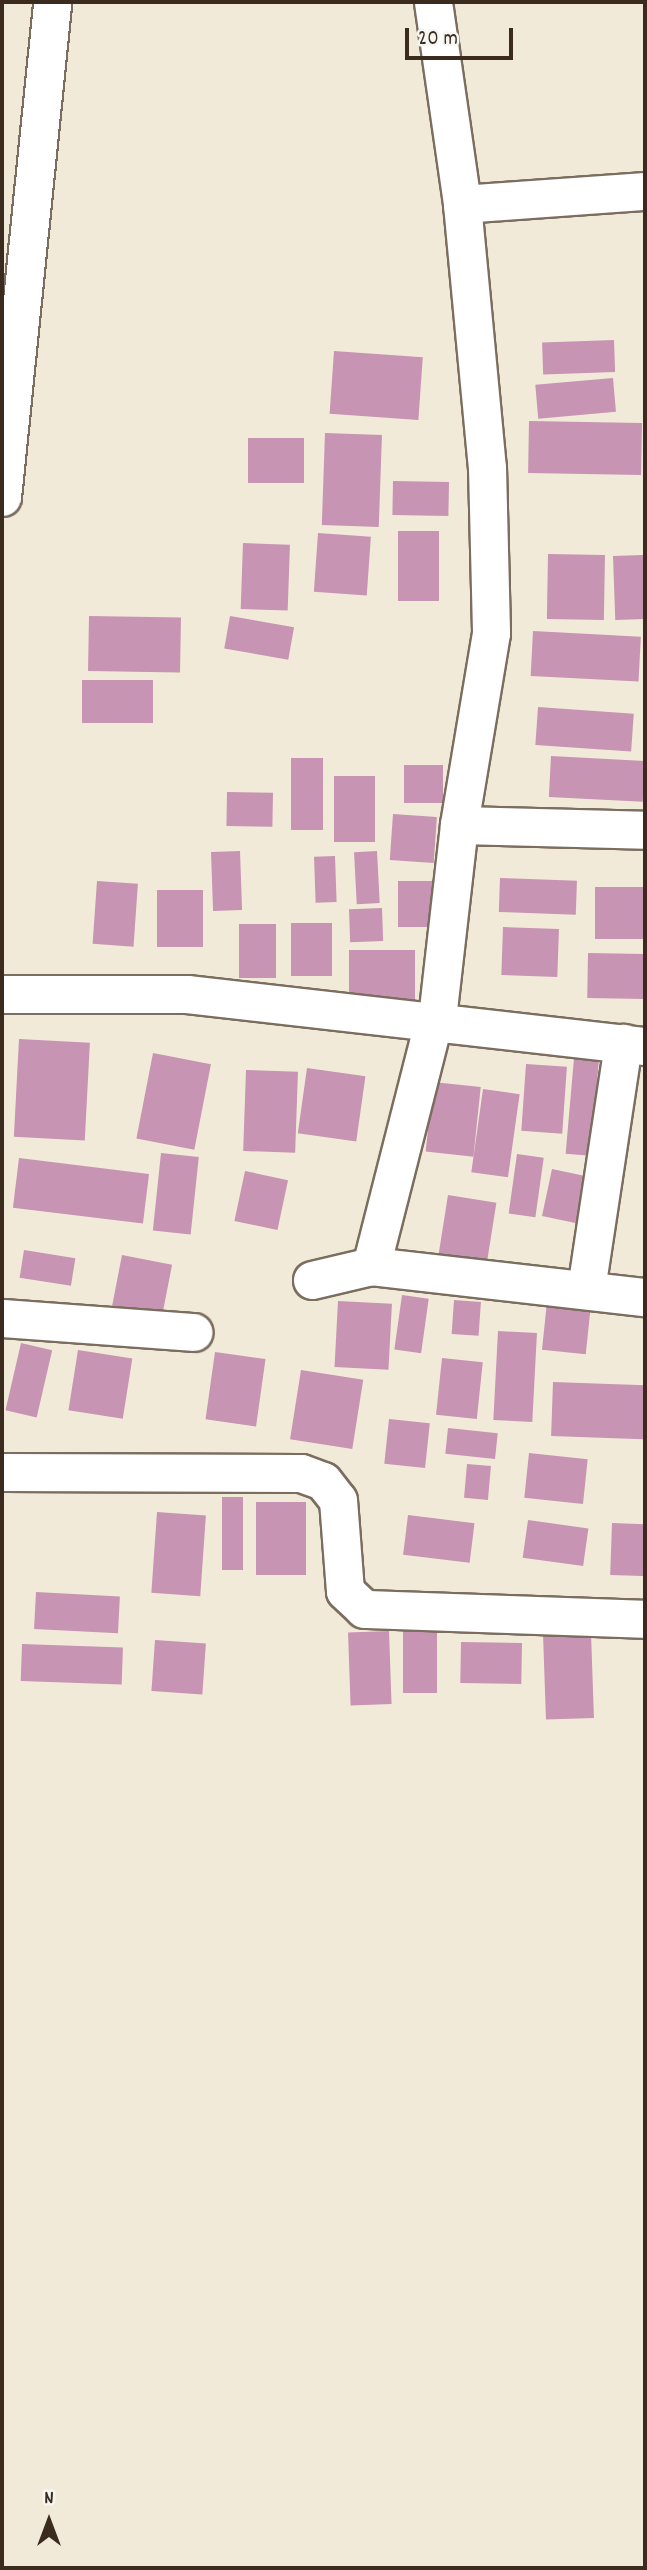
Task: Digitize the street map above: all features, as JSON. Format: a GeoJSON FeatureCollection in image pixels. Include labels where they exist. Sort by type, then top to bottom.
{"type":"FeatureCollection","features":[{"type":"Feature","properties":{"kind":"street"},"geometry":{"type":"LineString","coordinates":[[2,497],[52,2]]}},
{"type":"Feature","properties":{"kind":"street"},"geometry":{"type":"LineString","coordinates":[[371,1266],[434,1025],[459,825],[491,633],[487,467],[462,204],[433,2]]}},
{"type":"Feature","properties":{"kind":"street"},"geometry":{"type":"LineString","coordinates":[[462,204],[645,191]]}},
{"type":"Feature","properties":{"kind":"street"},"geometry":{"type":"LineString","coordinates":[[459,825],[645,830]]}},
{"type":"Feature","properties":{"kind":"street"},"geometry":{"type":"LineString","coordinates":[[2,994],[187,994],[434,1025],[634,1045],[586,1289]]}},
{"type":"Feature","properties":{"kind":"street"},"geometry":{"type":"LineString","coordinates":[[312,1280],[371,1266],[645,1297]]}},
{"type":"Feature","properties":{"kind":"street"},"geometry":{"type":"LineString","coordinates":[[2,1318],[193,1332]]}},
{"type":"Feature","properties":{"kind":"street"},"geometry":{"type":"LineString","coordinates":[[2,1472],[301,1473],[323,1481],[338,1500],[345,1591],[364,1609],[645,1619]]}},
{"type":"Feature","properties":{"kind":"building"},"geometry":{"type":"Polygon","coordinates":[[[614,340],[615,372],[543,374],[542,343],[614,340]]]}},
{"type":"Feature","properties":{"kind":"building"},"geometry":{"type":"Polygon","coordinates":[[[334,351],[423,357],[418,420],[330,414],[334,351]]]}},
{"type":"Feature","properties":{"kind":"building"},"geometry":{"type":"Polygon","coordinates":[[[613,378],[616,412],[538,419],[535,385],[613,378]]]}},
{"type":"Feature","properties":{"kind":"building"},"geometry":{"type":"Polygon","coordinates":[[[529,421],[642,423],[641,475],[528,473],[529,421]]]}},
{"type":"Feature","properties":{"kind":"building"},"geometry":{"type":"Polygon","coordinates":[[[325,433],[382,435],[379,527],[322,525],[325,433]]]}},
{"type":"Feature","properties":{"kind":"building"},"geometry":{"type":"Polygon","coordinates":[[[248,438],[304,438],[304,483],[248,483],[248,438]]]}},
{"type":"Feature","properties":{"kind":"building"},"geometry":{"type":"Polygon","coordinates":[[[393,481],[449,482],[448,516],[392,515],[393,481]]]}},
{"type":"Feature","properties":{"kind":"building"},"geometry":{"type":"Polygon","coordinates":[[[398,531],[439,531],[439,601],[398,601],[398,531]]]}},
{"type":"Feature","properties":{"kind":"building"},"geometry":{"type":"Polygon","coordinates":[[[318,533],[371,537],[367,596],[314,592],[318,533]]]}},
{"type":"Feature","properties":{"kind":"building"},"geometry":{"type":"Polygon","coordinates":[[[243,543],[290,545],[288,611],[241,609],[243,543]]]}},
{"type":"Feature","properties":{"kind":"building"},"geometry":{"type":"Polygon","coordinates":[[[548,554],[605,555],[604,620],[547,619],[548,554]]]}},
{"type":"Feature","properties":{"kind":"building"},"geometry":{"type":"Polygon","coordinates":[[[643,555],[645,619],[615,620],[613,556],[643,555]]]}},
{"type":"Feature","properties":{"kind":"building"},"geometry":{"type":"Polygon","coordinates":[[[89,616],[181,618],[180,673],[88,671],[89,616]]]}},
{"type":"Feature","properties":{"kind":"building"},"geometry":{"type":"Polygon","coordinates":[[[230,616],[294,627],[288,660],[224,648],[230,616]]]}},
{"type":"Feature","properties":{"kind":"building"},"geometry":{"type":"Polygon","coordinates":[[[533,631],[641,637],[638,682],[531,676],[533,631]]]}},
{"type":"Feature","properties":{"kind":"building"},"geometry":{"type":"Polygon","coordinates":[[[82,680],[153,680],[153,723],[82,723],[82,680]]]}},
{"type":"Feature","properties":{"kind":"building"},"geometry":{"type":"Polygon","coordinates":[[[538,707],[634,714],[631,752],[535,745],[538,707]]]}},
{"type":"Feature","properties":{"kind":"building"},"geometry":{"type":"Polygon","coordinates":[[[551,756],[645,761],[643,802],[549,797],[551,756]]]}},
{"type":"Feature","properties":{"kind":"building"},"geometry":{"type":"Polygon","coordinates":[[[291,758],[323,758],[323,830],[291,830],[291,758]]]}},
{"type":"Feature","properties":{"kind":"building"},"geometry":{"type":"Polygon","coordinates":[[[404,765],[443,765],[443,803],[404,803],[404,765]]]}},
{"type":"Feature","properties":{"kind":"building"},"geometry":{"type":"Polygon","coordinates":[[[334,776],[375,776],[375,842],[334,842],[334,776]]]}},
{"type":"Feature","properties":{"kind":"building"},"geometry":{"type":"Polygon","coordinates":[[[227,792],[273,793],[272,827],[226,826],[227,792]]]}},
{"type":"Feature","properties":{"kind":"building"},"geometry":{"type":"Polygon","coordinates":[[[393,814],[437,817],[434,863],[390,860],[393,814]]]}},
{"type":"Feature","properties":{"kind":"building"},"geometry":{"type":"Polygon","coordinates":[[[240,851],[242,910],[213,911],[211,852],[240,851]]]}},
{"type":"Feature","properties":{"kind":"building"},"geometry":{"type":"Polygon","coordinates":[[[377,851],[380,903],[357,904],[354,852],[377,851]]]}},
{"type":"Feature","properties":{"kind":"building"},"geometry":{"type":"Polygon","coordinates":[[[335,856],[337,902],[316,903],[314,857],[335,856]]]}},
{"type":"Feature","properties":{"kind":"building"},"geometry":{"type":"Polygon","coordinates":[[[500,878],[577,881],[576,915],[499,912],[500,878]]]}},
{"type":"Feature","properties":{"kind":"building"},"geometry":{"type":"Polygon","coordinates":[[[97,881],[138,884],[134,947],[93,944],[97,881]]]}},
{"type":"Feature","properties":{"kind":"building"},"geometry":{"type":"Polygon","coordinates":[[[398,881],[440,881],[440,927],[398,927],[398,881]]]}},
{"type":"Feature","properties":{"kind":"building"},"geometry":{"type":"Polygon","coordinates":[[[595,887],[645,887],[645,939],[595,939],[595,887]]]}},
{"type":"Feature","properties":{"kind":"building"},"geometry":{"type":"Polygon","coordinates":[[[157,890],[203,890],[203,947],[157,947],[157,890]]]}},
{"type":"Feature","properties":{"kind":"building"},"geometry":{"type":"Polygon","coordinates":[[[382,908],[383,941],[350,942],[349,909],[382,908]]]}},
{"type":"Feature","properties":{"kind":"building"},"geometry":{"type":"Polygon","coordinates":[[[291,923],[332,923],[332,976],[291,976],[291,923]]]}},
{"type":"Feature","properties":{"kind":"building"},"geometry":{"type":"Polygon","coordinates":[[[239,924],[276,924],[276,978],[239,978],[239,924]]]}},
{"type":"Feature","properties":{"kind":"building"},"geometry":{"type":"Polygon","coordinates":[[[503,927],[559,929],[557,977],[501,975],[503,927]]]}},
{"type":"Feature","properties":{"kind":"building"},"geometry":{"type":"Polygon","coordinates":[[[349,950],[415,950],[415,1006],[349,1006],[349,950]]]}},
{"type":"Feature","properties":{"kind":"building"},"geometry":{"type":"Polygon","coordinates":[[[588,953],[645,954],[644,999],[587,998],[588,953]]]}},
{"type":"Feature","properties":{"kind":"building"},"geometry":{"type":"Polygon","coordinates":[[[19,1039],[90,1043],[85,1141],[14,1137],[19,1039]]]}},
{"type":"Feature","properties":{"kind":"building"},"geometry":{"type":"Polygon","coordinates":[[[153,1053],[211,1064],[194,1150],[136,1138],[153,1053]]]}},
{"type":"Feature","properties":{"kind":"building"},"geometry":{"type":"Polygon","coordinates":[[[574,1058],[599,1060],[591,1156],[566,1154],[574,1058]]]}},
{"type":"Feature","properties":{"kind":"building"},"geometry":{"type":"Polygon","coordinates":[[[526,1064],[567,1067],[562,1134],[521,1131],[526,1064]]]}},
{"type":"Feature","properties":{"kind":"building"},"geometry":{"type":"Polygon","coordinates":[[[307,1068],[365,1076],[356,1142],[298,1133],[307,1068]]]}},
{"type":"Feature","properties":{"kind":"building"},"geometry":{"type":"Polygon","coordinates":[[[246,1070],[298,1072],[295,1153],[243,1151],[246,1070]]]}},
{"type":"Feature","properties":{"kind":"building"},"geometry":{"type":"Polygon","coordinates":[[[433,1082],[481,1087],[473,1157],[426,1152],[433,1082]]]}},
{"type":"Feature","properties":{"kind":"building"},"geometry":{"type":"Polygon","coordinates":[[[483,1089],[520,1094],[508,1177],[471,1172],[483,1089]]]}},
{"type":"Feature","properties":{"kind":"building"},"geometry":{"type":"Polygon","coordinates":[[[161,1153],[199,1157],[191,1235],[153,1231],[161,1153]]]}},
{"type":"Feature","properties":{"kind":"building"},"geometry":{"type":"Polygon","coordinates":[[[517,1154],[544,1158],[535,1217],[509,1213],[517,1154]]]}},
{"type":"Feature","properties":{"kind":"building"},"geometry":{"type":"Polygon","coordinates":[[[19,1158],[149,1174],[143,1224],[13,1208],[19,1158]]]}},
{"type":"Feature","properties":{"kind":"building"},"geometry":{"type":"Polygon","coordinates":[[[552,1169],[591,1177],[581,1224],[542,1216],[552,1169]]]}},
{"type":"Feature","properties":{"kind":"building"},"geometry":{"type":"Polygon","coordinates":[[[245,1171],[288,1180],[277,1230],[234,1221],[245,1171]]]}},
{"type":"Feature","properties":{"kind":"building"},"geometry":{"type":"Polygon","coordinates":[[[448,1195],[496,1203],[485,1272],[437,1264],[448,1195]]]}},
{"type":"Feature","properties":{"kind":"building"},"geometry":{"type":"Polygon","coordinates":[[[24,1250],[75,1258],[71,1286],[20,1278],[24,1250]]]}},
{"type":"Feature","properties":{"kind":"building"},"geometry":{"type":"Polygon","coordinates":[[[122,1255],[172,1265],[162,1317],[112,1307],[122,1255]]]}},
{"type":"Feature","properties":{"kind":"building"},"geometry":{"type":"Polygon","coordinates":[[[402,1295],[429,1299],[421,1353],[394,1349],[402,1295]]]}},
{"type":"Feature","properties":{"kind":"building"},"geometry":{"type":"Polygon","coordinates":[[[454,1300],[481,1302],[479,1336],[452,1334],[454,1300]]]}},
{"type":"Feature","properties":{"kind":"building"},"geometry":{"type":"Polygon","coordinates":[[[338,1301],[392,1304],[388,1370],[335,1367],[338,1301]]]}},
{"type":"Feature","properties":{"kind":"building"},"geometry":{"type":"Polygon","coordinates":[[[547,1302],[591,1307],[586,1354],[542,1350],[547,1302]]]}},
{"type":"Feature","properties":{"kind":"building"},"geometry":{"type":"Polygon","coordinates":[[[498,1331],[537,1333],[532,1422],[493,1420],[498,1331]]]}},
{"type":"Feature","properties":{"kind":"building"},"geometry":{"type":"Polygon","coordinates":[[[21,1343],[52,1350],[37,1417],[5,1410],[21,1343]]]}},
{"type":"Feature","properties":{"kind":"building"},"geometry":{"type":"Polygon","coordinates":[[[78,1350],[132,1359],[123,1419],[68,1410],[78,1350]]]}},
{"type":"Feature","properties":{"kind":"building"},"geometry":{"type":"Polygon","coordinates":[[[215,1352],[266,1359],[256,1426],[206,1419],[215,1352]]]}},
{"type":"Feature","properties":{"kind":"building"},"geometry":{"type":"Polygon","coordinates":[[[442,1358],[483,1362],[477,1419],[436,1415],[442,1358]]]}},
{"type":"Feature","properties":{"kind":"building"},"geometry":{"type":"Polygon","coordinates":[[[301,1370],[363,1380],[352,1449],[290,1439],[301,1370]]]}},
{"type":"Feature","properties":{"kind":"building"},"geometry":{"type":"Polygon","coordinates":[[[553,1382],[645,1385],[643,1439],[551,1436],[553,1382]]]}},
{"type":"Feature","properties":{"kind":"building"},"geometry":{"type":"Polygon","coordinates":[[[389,1419],[430,1423],[425,1468],[384,1464],[389,1419]]]}},
{"type":"Feature","properties":{"kind":"building"},"geometry":{"type":"Polygon","coordinates":[[[448,1428],[498,1433],[495,1459],[445,1454],[448,1428]]]}},
{"type":"Feature","properties":{"kind":"building"},"geometry":{"type":"Polygon","coordinates":[[[529,1453],[588,1459],[583,1504],[524,1498],[529,1453]]]}},
{"type":"Feature","properties":{"kind":"building"},"geometry":{"type":"Polygon","coordinates":[[[467,1464],[491,1466],[488,1500],[464,1498],[467,1464]]]}},
{"type":"Feature","properties":{"kind":"building"},"geometry":{"type":"Polygon","coordinates":[[[222,1497],[243,1497],[243,1570],[222,1570],[222,1497]]]}},
{"type":"Feature","properties":{"kind":"building"},"geometry":{"type":"Polygon","coordinates":[[[256,1502],[306,1502],[306,1575],[256,1575],[256,1502]]]}},
{"type":"Feature","properties":{"kind":"building"},"geometry":{"type":"Polygon","coordinates":[[[157,1512],[206,1515],[200,1596],[151,1593],[157,1512]]]}},
{"type":"Feature","properties":{"kind":"building"},"geometry":{"type":"Polygon","coordinates":[[[408,1515],[475,1523],[470,1563],[403,1555],[408,1515]]]}},
{"type":"Feature","properties":{"kind":"building"},"geometry":{"type":"Polygon","coordinates":[[[528,1520],[588,1528],[583,1566],[523,1558],[528,1520]]]}},
{"type":"Feature","properties":{"kind":"building"},"geometry":{"type":"Polygon","coordinates":[[[612,1523],[645,1524],[643,1576],[610,1575],[612,1523]]]}},
{"type":"Feature","properties":{"kind":"building"},"geometry":{"type":"Polygon","coordinates":[[[36,1592],[120,1596],[118,1633],[34,1629],[36,1592]]]}},
{"type":"Feature","properties":{"kind":"building"},"geometry":{"type":"Polygon","coordinates":[[[403,1627],[437,1627],[437,1693],[403,1693],[403,1627]]]}},
{"type":"Feature","properties":{"kind":"building"},"geometry":{"type":"Polygon","coordinates":[[[389,1631],[392,1704],[351,1705],[348,1632],[389,1631]]]}},
{"type":"Feature","properties":{"kind":"building"},"geometry":{"type":"Polygon","coordinates":[[[591,1633],[594,1718],[546,1720],[543,1635],[591,1633]]]}},
{"type":"Feature","properties":{"kind":"building"},"geometry":{"type":"Polygon","coordinates":[[[155,1640],[206,1644],[202,1694],[151,1691],[155,1640]]]}},
{"type":"Feature","properties":{"kind":"building"},"geometry":{"type":"Polygon","coordinates":[[[461,1642],[522,1643],[521,1684],[460,1683],[461,1642]]]}},
{"type":"Feature","properties":{"kind":"building"},"geometry":{"type":"Polygon","coordinates":[[[22,1644],[123,1648],[122,1685],[21,1681],[22,1644]]]}}]}
